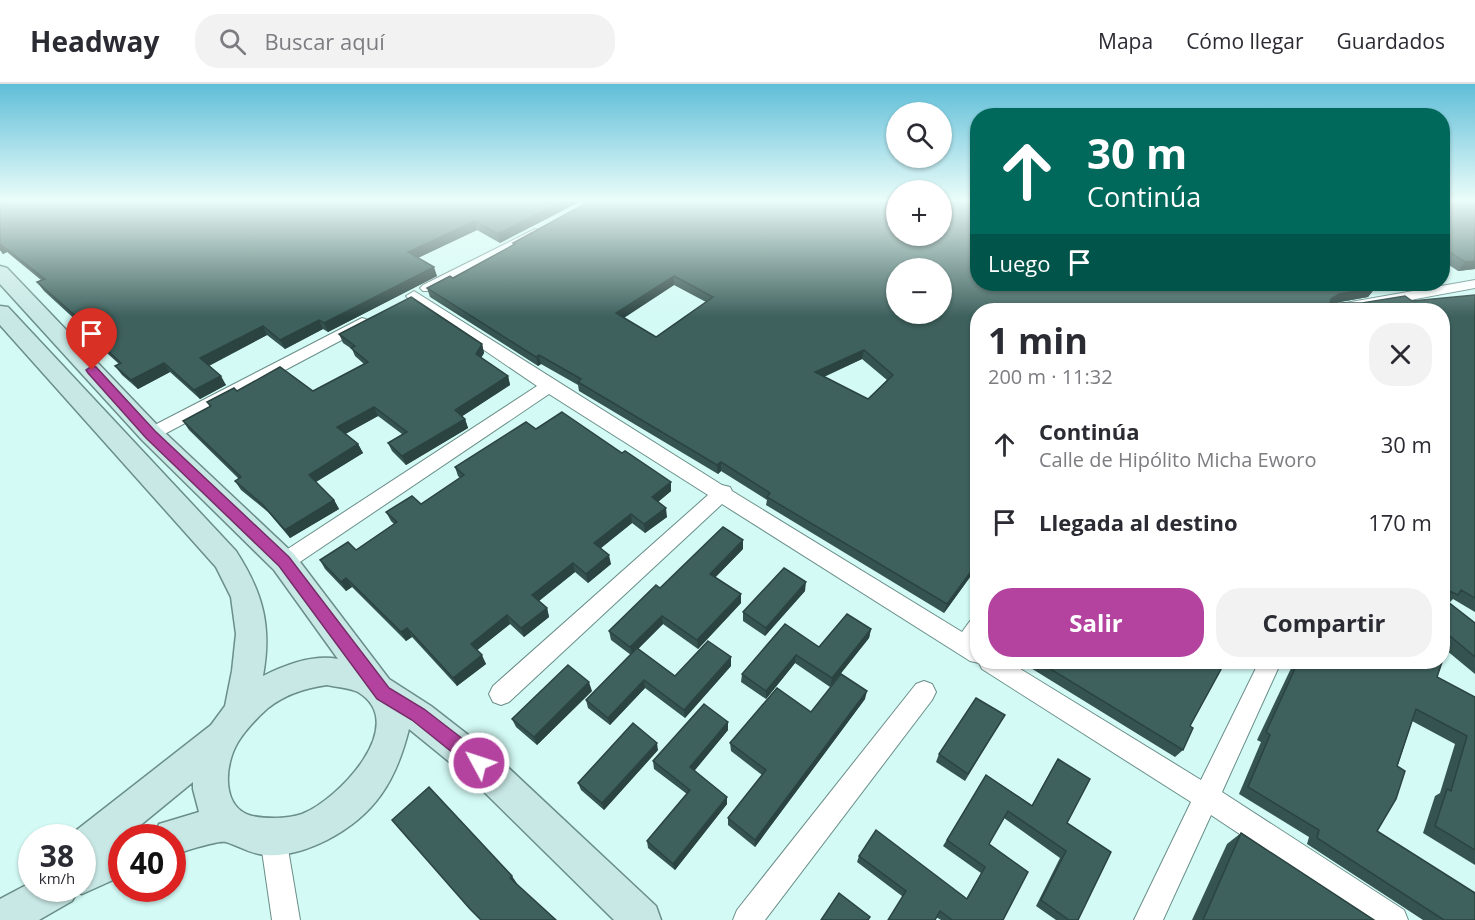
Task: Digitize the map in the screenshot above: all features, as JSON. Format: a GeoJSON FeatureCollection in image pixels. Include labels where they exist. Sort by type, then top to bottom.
{"type":"FeatureCollection","features":[{"type":"Feature","properties":{"kind":"main road"},"geometry":{"type":"LineString","coordinates":[[0,272],[151,434],[284,562],[379,689],[392,714],[392,740],[387,755],[370,785],[343,811],[326,822],[294,834],[273,837],[250,834],[228,823],[212,799],[209,784],[210,768],[231,724],[248,675],[252,640],[248,602],[241,580],[226,559],[0,312]]}},
{"type":"Feature","properties":{"kind":"main road"},"geometry":{"type":"LineString","coordinates":[[96,837],[231,724],[266,691],[296,676],[311,672],[341,671],[354,674],[418,714],[479,763],[642,920]]}},
{"type":"Feature","properties":{"kind":"main road"},"geometry":{"type":"LineString","coordinates":[[186,834],[228,823]]}},
{"type":"Feature","properties":{"kind":"main road"},"geometry":{"type":"LineString","coordinates":[[0,918],[18,902]]}},
{"type":"Feature","properties":{"kind":"main road"},"geometry":{"type":"LineString","coordinates":[[0,918],[31,902]]}},
{"type":"Feature","properties":{"kind":"street"},"geometry":{"type":"LineString","coordinates":[[525,239],[408,299],[970,640]]}},
{"type":"Feature","properties":{"kind":"street"},"geometry":{"type":"LineString","coordinates":[[1450,289],[1475,284]]}},
{"type":"Feature","properties":{"kind":"street"},"geometry":{"type":"LineString","coordinates":[[1372,303],[1437,291]]}},
{"type":"Feature","properties":{"kind":"street"},"geometry":{"type":"LineString","coordinates":[[151,434],[372,318]]}},
{"type":"Feature","properties":{"kind":"street"},"geometry":{"type":"LineString","coordinates":[[284,562],[549,386]]}},
{"type":"Feature","properties":{"kind":"street"},"geometry":{"type":"LineString","coordinates":[[501,694],[723,492]]}},
{"type":"Feature","properties":{"kind":"street"},"geometry":{"type":"LineString","coordinates":[[1001,669],[1208,798],[1394,920]]}},
{"type":"Feature","properties":{"kind":"street"},"geometry":{"type":"LineString","coordinates":[[1148,920],[1208,798],[1267,669]]}},
{"type":"Feature","properties":{"kind":"street"},"geometry":{"type":"LineString","coordinates":[[747,920],[924,692]]}},
{"type":"Feature","properties":{"kind":"street"},"geometry":{"type":"LineString","coordinates":[[273,837],[286,920]]}},
{"type":"Feature","properties":{"kind":"building"},"geometry":{"type":"Polygon","coordinates":[[[0,239],[436,239],[408,252],[434,267],[324,323],[319,320],[280,340],[263,326],[200,358],[221,376],[194,390],[164,363],[131,380],[115,366],[121,363],[92,336],[96,334],[37,282],[45,279],[0,244],[0,239]]]}},
{"type":"Feature","properties":{"kind":"building"},"geometry":{"type":"Polygon","coordinates":[[[520,239],[886,239],[886,246],[952,246],[952,239],[970,239],[970,291],[1357,291],[1339,294],[1331,299],[1330,303],[970,303],[970,573],[947,604],[767,497],[770,493],[721,462],[717,465],[578,382],[581,379],[539,355],[536,357],[427,288],[450,276],[453,278],[520,239]],[[674,276],[616,313],[656,337],[713,297],[674,276]],[[864,350],[815,372],[868,399],[893,375],[864,350]]]}},
{"type":"Feature","properties":{"kind":"building"},"geometry":{"type":"Polygon","coordinates":[[[1450,239],[1475,239],[1475,261],[1465,262],[1450,252],[1450,239]]]}},
{"type":"Feature","properties":{"kind":"building"},"geometry":{"type":"Polygon","coordinates":[[[1475,295],[1475,598],[1461,590],[1458,595],[1450,591],[1450,303],[1362,303],[1405,296],[1412,301],[1475,295]]]}},
{"type":"Feature","properties":{"kind":"building"},"geometry":{"type":"Polygon","coordinates":[[[411,297],[482,344],[476,354],[508,376],[455,410],[465,419],[402,456],[388,443],[407,432],[374,407],[337,427],[358,444],[309,475],[334,500],[285,530],[262,504],[235,481],[241,477],[183,421],[211,406],[207,402],[234,388],[237,391],[280,367],[313,391],[368,362],[351,348],[355,346],[339,334],[411,297]]]}},
{"type":"Feature","properties":{"kind":"building"},"geometry":{"type":"Polygon","coordinates":[[[562,412],[622,453],[625,451],[671,482],[652,497],[666,508],[644,524],[631,514],[594,543],[609,555],[586,574],[573,563],[532,595],[547,608],[521,628],[507,615],[471,644],[482,655],[453,678],[407,628],[401,632],[346,578],[341,582],[320,560],[348,542],[356,550],[397,522],[386,512],[412,496],[421,504],[464,475],[455,467],[526,422],[536,429],[562,412]]]}},
{"type":"Feature","properties":{"kind":"building"},"geometry":{"type":"Polygon","coordinates":[[[723,527],[743,540],[710,574],[741,594],[697,640],[662,616],[630,647],[609,631],[656,585],[660,588],[723,527]]]}},
{"type":"Feature","properties":{"kind":"building"},"geometry":{"type":"Polygon","coordinates":[[[784,568],[806,582],[766,628],[743,612],[784,568]]]}},
{"type":"Feature","properties":{"kind":"building"},"geometry":{"type":"Polygon","coordinates":[[[1450,603],[1475,623],[1475,657],[1450,636],[1450,603]]]}},
{"type":"Feature","properties":{"kind":"building"},"geometry":{"type":"Polygon","coordinates":[[[847,614],[871,629],[832,678],[796,655],[766,691],[742,674],[785,624],[819,647],[847,614]]]}},
{"type":"Feature","properties":{"kind":"building"},"geometry":{"type":"Polygon","coordinates":[[[708,641],[731,657],[684,710],[644,680],[608,718],[586,700],[637,648],[675,676],[708,641]]]}},
{"type":"Feature","properties":{"kind":"building"},"geometry":{"type":"Polygon","coordinates":[[[568,665],[589,682],[534,737],[512,719],[568,665]]]}},
{"type":"Feature","properties":{"kind":"building"},"geometry":{"type":"Polygon","coordinates":[[[1050,669],[1221,669],[1190,726],[1193,728],[1183,750],[1050,669]]]}},
{"type":"Feature","properties":{"kind":"building"},"geometry":{"type":"Polygon","coordinates":[[[1295,669],[1440,669],[1437,677],[1475,697],[1475,850],[1435,826],[1447,789],[1451,791],[1467,736],[1416,709],[1397,766],[1405,771],[1396,799],[1377,831],[1475,893],[1475,920],[1444,920],[1317,838],[1319,830],[1248,787],[1270,735],[1266,732],[1295,669]]]}},
{"type":"Feature","properties":{"kind":"building"},"geometry":{"type":"Polygon","coordinates":[[[841,674],[867,691],[755,840],[728,818],[766,770],[730,743],[777,688],[811,712],[841,674]]]}},
{"type":"Feature","properties":{"kind":"building"},"geometry":{"type":"Polygon","coordinates":[[[976,698],[1005,715],[968,774],[939,754],[976,698]]]}},
{"type":"Feature","properties":{"kind":"building"},"geometry":{"type":"Polygon","coordinates":[[[704,704],[728,722],[690,767],[727,797],[673,864],[647,841],[690,790],[653,761],[704,704]]]}},
{"type":"Feature","properties":{"kind":"building"},"geometry":{"type":"Polygon","coordinates":[[[633,723],[657,743],[602,803],[578,783],[633,723]]]}},
{"type":"Feature","properties":{"kind":"building"},"geometry":{"type":"Polygon","coordinates":[[[1058,759],[1090,779],[1067,823],[1111,852],[1078,920],[1069,920],[1041,900],[1066,851],[1008,811],[989,844],[1028,872],[1003,920],[952,920],[940,911],[935,920],[888,920],[906,891],[859,856],[876,830],[967,899],[985,867],[947,840],[986,775],[1032,806],[1058,759]]]}},
{"type":"Feature","properties":{"kind":"building"},"geometry":{"type":"Polygon","coordinates":[[[429,787],[512,876],[510,878],[556,920],[481,920],[470,909],[392,820],[429,787]]]}},
{"type":"Feature","properties":{"kind":"building"},"geometry":{"type":"Polygon","coordinates":[[[1241,833],[1374,920],[1203,920],[1241,833]]]}},
{"type":"Feature","properties":{"kind":"building"},"geometry":{"type":"Polygon","coordinates":[[[839,893],[870,917],[868,920],[821,920],[839,893]]]}},
{"type":"Feature","properties":{"kind":"route"},"geometry":{"type":"LineString","coordinates":[[92,370],[151,434],[284,562],[383,694],[418,714],[479,763]]}}]}
